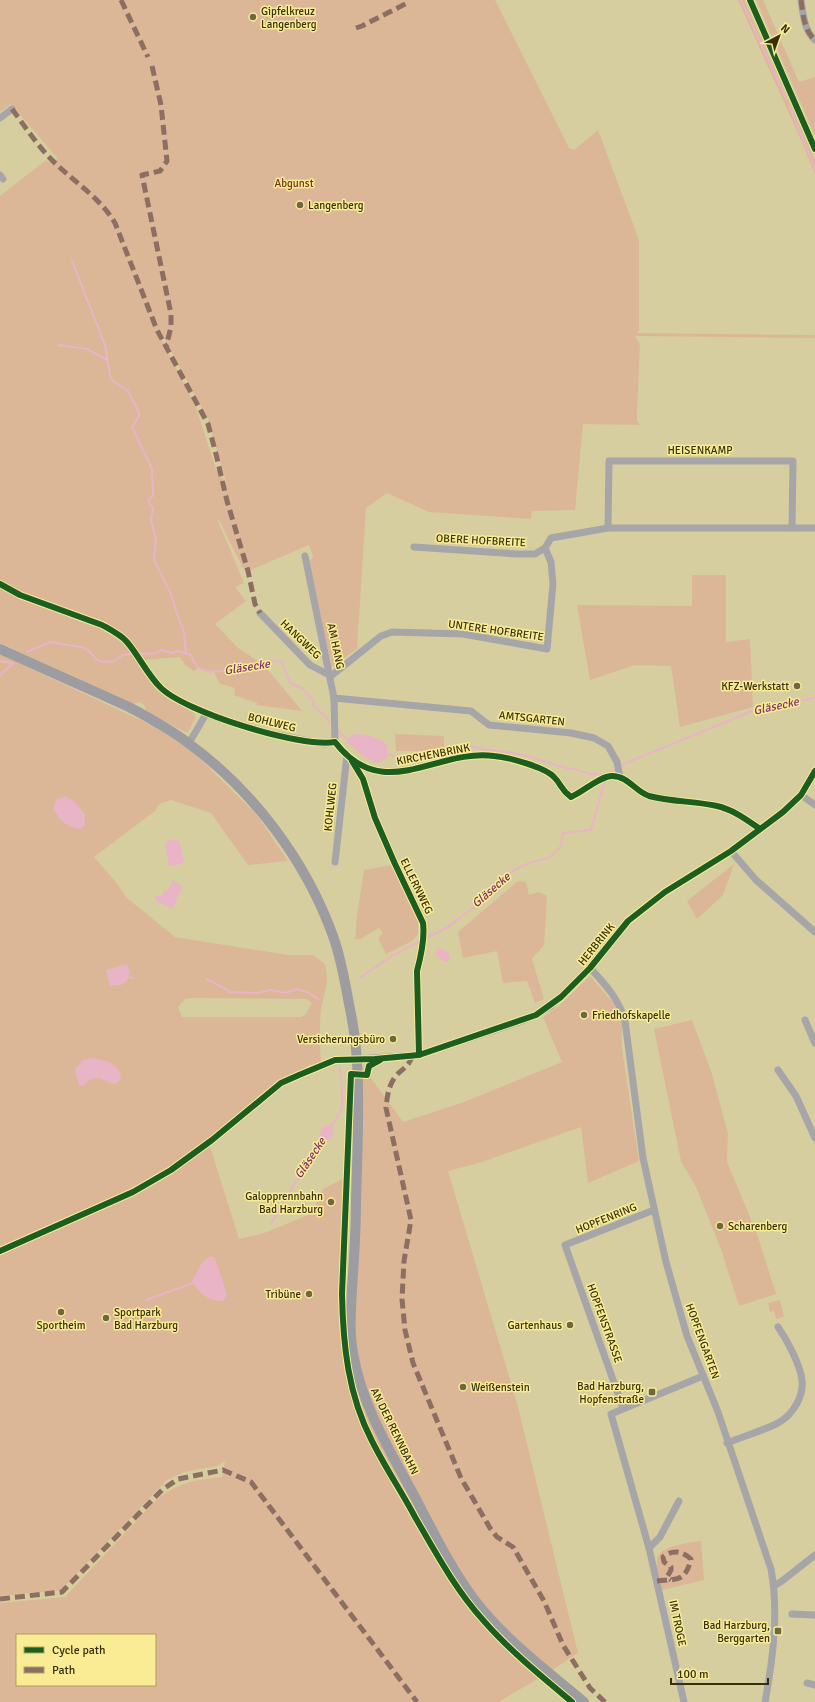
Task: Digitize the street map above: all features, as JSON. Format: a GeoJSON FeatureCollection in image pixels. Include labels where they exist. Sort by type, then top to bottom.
{"type":"FeatureCollection","features":[{"type":"Feature","properties":{"kind":"main road","name":"AN DER RENNBAHN"},"geometry":{"type":"LineString","coordinates":[[0,649],[129,707],[148,717],[190,744],[235,783],[258,808],[295,858],[310,885],[327,920],[340,960],[353,1025],[357,1059],[356,1212],[351,1318],[352,1351],[361,1387],[373,1418],[420,1506],[476,1602],[500,1629],[584,1702]]}},
{"type":"Feature","properties":{"kind":"street"},"geometry":{"type":"LineString","coordinates":[[750,0],[815,148]]}},
{"type":"Feature","properties":{"kind":"street"},"geometry":{"type":"LineString","coordinates":[[801,0],[804,19],[810,35],[815,40]]}},
{"type":"Feature","properties":{"kind":"street"},"geometry":{"type":"LineString","coordinates":[[0,118],[12,109]]}},
{"type":"Feature","properties":{"kind":"street","name":"HEISENKAMP"},"geometry":{"type":"LineString","coordinates":[[608,528],[609,461],[793,461],[792,528]]}},
{"type":"Feature","properties":{"kind":"street"},"geometry":{"type":"LineString","coordinates":[[545,548],[551,538],[608,528],[815,528]]}},
{"type":"Feature","properties":{"kind":"street","name":"OBERE HOFBREITE"},"geometry":{"type":"LineString","coordinates":[[414,547],[517,554],[535,554],[545,548]]}},
{"type":"Feature","properties":{"kind":"street","name":"UNTERE HOFBREITE"},"geometry":{"type":"LineString","coordinates":[[330,676],[381,636],[392,632],[463,634],[547,649],[553,584],[551,562],[545,548]]}},
{"type":"Feature","properties":{"kind":"street","name":"AM HANG"},"geometry":{"type":"LineString","coordinates":[[305,556],[334,698],[335,742]]}},
{"type":"Feature","properties":{"kind":"street","name":"HANGWEG"},"geometry":{"type":"LineString","coordinates":[[260,613],[310,665],[330,676]]}},
{"type":"Feature","properties":{"kind":"street","name":"AMTSGARTEN"},"geometry":{"type":"LineString","coordinates":[[334,698],[471,711],[489,725],[570,733],[594,738],[608,746],[617,762],[620,774]]}},
{"type":"Feature","properties":{"kind":"street","name":"BOHLWEG"},"geometry":{"type":"LineString","coordinates":[[190,744],[206,714],[268,733],[325,744],[335,742]]}},
{"type":"Feature","properties":{"kind":"street","name":"KIRCHENBRINK"},"geometry":{"type":"LineString","coordinates":[[335,742],[346,755],[368,769],[383,772],[420,768],[478,755],[494,756],[540,768],[554,776],[562,791],[571,797],[579,794],[602,779],[620,774],[648,796],[718,806],[742,816],[760,829]]}},
{"type":"Feature","properties":{"kind":"street","name":"KOHLWEG"},"geometry":{"type":"LineString","coordinates":[[335,862],[346,755]]}},
{"type":"Feature","properties":{"kind":"street","name":"HERBRINK"},"geometry":{"type":"LineString","coordinates":[[357,1059],[419,1055],[536,1015],[561,997],[590,968],[628,921],[665,892],[731,851],[783,812],[800,795],[815,772]]}},
{"type":"Feature","properties":{"kind":"street"},"geometry":{"type":"LineString","coordinates":[[800,795],[815,805]]}},
{"type":"Feature","properties":{"kind":"street"},"geometry":{"type":"LineString","coordinates":[[731,851],[762,885],[815,932]]}},
{"type":"Feature","properties":{"kind":"street"},"geometry":{"type":"LineString","coordinates":[[418,966],[419,1055]]}},
{"type":"Feature","properties":{"kind":"street","name":"HOPFENGARTEN"},"geometry":{"type":"LineString","coordinates":[[590,968],[612,993],[620,1006],[625,1021],[644,1158],[666,1262],[687,1336],[718,1412],[727,1443],[768,1557],[774,1586],[774,1629],[765,1702]]}},
{"type":"Feature","properties":{"kind":"street"},"geometry":{"type":"LineString","coordinates":[[806,1020],[815,1043]]}},
{"type":"Feature","properties":{"kind":"street"},"geometry":{"type":"LineString","coordinates":[[778,1070],[796,1096],[815,1138]]}},
{"type":"Feature","properties":{"kind":"street","name":"HOPFENRING"},"geometry":{"type":"LineString","coordinates":[[566,1245],[654,1210]]}},
{"type":"Feature","properties":{"kind":"street","name":"HOPFENSTRASSE"},"geometry":{"type":"LineString","coordinates":[[566,1245],[624,1408]]}},
{"type":"Feature","properties":{"kind":"street"},"geometry":{"type":"LineString","coordinates":[[727,1443],[779,1422],[791,1413],[800,1398],[802,1379],[790,1346],[778,1327]]}},
{"type":"Feature","properties":{"kind":"street"},"geometry":{"type":"LineString","coordinates":[[624,1408],[703,1376]]}},
{"type":"Feature","properties":{"kind":"street","name":"IM TROGE"},"geometry":{"type":"LineString","coordinates":[[624,1408],[611,1414],[649,1548],[684,1702]]}},
{"type":"Feature","properties":{"kind":"street"},"geometry":{"type":"LineString","coordinates":[[649,1548],[660,1537],[678,1501]]}},
{"type":"Feature","properties":{"kind":"street"},"geometry":{"type":"LineString","coordinates":[[774,1586],[788,1577],[815,1555]]}},
{"type":"Feature","properties":{"kind":"street"},"geometry":{"type":"LineString","coordinates":[[792,1614],[815,1615]]}},
{"type":"Feature","properties":{"kind":"street"},"geometry":{"type":"LineString","coordinates":[[807,1683],[815,1684]]}},
{"type":"Feature","properties":{"kind":"green space","name":"Abgunst"},"geometry":{"type":"Polygon","coordinates":[[[0,0],[495,0],[569,148],[574,150],[598,130],[639,240],[639,330],[637,333],[815,335],[815,338],[635,336],[640,345],[637,421],[640,425],[583,424],[575,510],[532,511],[531,519],[429,512],[387,493],[366,508],[357,649],[330,668],[309,563],[313,556],[309,545],[248,571],[243,568],[219,520],[218,521],[244,583],[235,587],[246,601],[215,624],[238,648],[264,665],[302,711],[257,705],[257,703],[234,695],[235,688],[220,684],[214,672],[198,668],[194,671],[186,666],[180,657],[143,660],[136,657],[141,667],[160,690],[194,713],[196,717],[188,732],[185,732],[146,711],[144,705],[140,702],[133,704],[0,643],[0,196],[46,160],[48,162],[58,159],[11,104],[0,112],[0,0]],[[163,336],[162,340],[196,408],[216,469],[227,485],[208,419],[163,336]]]}},
{"type":"Feature","properties":{"kind":"green space"},"geometry":{"type":"Polygon","coordinates":[[[738,0],[744,0],[815,161],[815,174],[802,142],[738,0]]]}},
{"type":"Feature","properties":{"kind":"green space"},"geometry":{"type":"Polygon","coordinates":[[[756,0],[763,0],[799,82],[815,77],[815,136],[756,0]]]}},
{"type":"Feature","properties":{"kind":"green space"},"geometry":{"type":"Polygon","coordinates":[[[692,575],[726,575],[726,642],[750,639],[753,707],[680,727],[671,666],[635,665],[590,680],[577,605],[692,606],[692,575]]]}},
{"type":"Feature","properties":{"kind":"green space"},"geometry":{"type":"Polygon","coordinates":[[[0,654],[151,725],[189,748],[257,815],[288,861],[248,865],[211,813],[171,800],[159,804],[155,811],[94,857],[115,881],[127,898],[175,937],[288,955],[313,955],[325,964],[327,983],[321,1010],[320,1023],[321,1063],[309,1065],[208,1140],[239,1239],[264,1233],[311,1214],[323,1189],[345,1178],[344,1301],[351,1317],[357,1059],[403,1122],[464,1102],[562,1062],[543,1017],[559,1006],[590,976],[614,1004],[622,1022],[622,1049],[639,1161],[588,1183],[581,1127],[482,1162],[448,1171],[517,1403],[578,1653],[500,1702],[0,1702],[0,1603],[65,1597],[161,1496],[177,1487],[193,1481],[222,1477],[225,1461],[217,1466],[184,1472],[167,1480],[61,1590],[0,1596],[0,654]],[[194,998],[185,999],[178,1007],[182,1017],[301,1017],[306,1014],[312,1003],[307,999],[194,998]]]}},
{"type":"Feature","properties":{"kind":"green space"},"geometry":{"type":"Polygon","coordinates":[[[395,734],[444,736],[444,752],[396,751],[395,734]]]}},
{"type":"Feature","properties":{"kind":"green space"},"geometry":{"type":"Polygon","coordinates":[[[734,864],[723,895],[697,919],[687,901],[734,864]]]}},
{"type":"Feature","properties":{"kind":"green space"},"geometry":{"type":"Polygon","coordinates":[[[392,865],[418,921],[418,934],[412,941],[386,954],[378,938],[383,933],[379,928],[360,939],[355,939],[364,870],[392,865]]]}},
{"type":"Feature","properties":{"kind":"green space"},"geometry":{"type":"Polygon","coordinates":[[[518,881],[526,882],[529,895],[539,892],[547,896],[544,945],[532,959],[544,999],[535,1003],[527,981],[503,983],[497,951],[463,958],[458,932],[518,881]]]}},
{"type":"Feature","properties":{"kind":"green space"},"geometry":{"type":"Polygon","coordinates":[[[692,1020],[712,1074],[728,1134],[727,1162],[757,1234],[776,1294],[739,1306],[721,1249],[696,1187],[681,1161],[654,1029],[692,1020]]]}},
{"type":"Feature","properties":{"kind":"green space"},"geometry":{"type":"Polygon","coordinates":[[[780,1300],[784,1317],[776,1319],[774,1311],[770,1312],[768,1303],[780,1300]]]}},
{"type":"Feature","properties":{"kind":"green space"},"geometry":{"type":"Polygon","coordinates":[[[701,1541],[704,1580],[662,1590],[657,1566],[659,1554],[669,1548],[701,1541]]]}},
{"type":"Feature","properties":{"kind":"shaded area"},"geometry":{"type":"Polygon","coordinates":[[[354,734],[372,736],[384,742],[387,745],[387,758],[377,763],[364,757],[348,743],[348,739],[354,734]]]}},
{"type":"Feature","properties":{"kind":"shaded area"},"geometry":{"type":"Polygon","coordinates":[[[66,796],[75,802],[85,814],[85,825],[80,829],[71,827],[64,823],[53,809],[56,800],[66,796]]]}},
{"type":"Feature","properties":{"kind":"shaded area"},"geometry":{"type":"Polygon","coordinates":[[[177,839],[179,841],[184,861],[181,864],[172,866],[169,865],[165,845],[167,841],[177,839]]]}},
{"type":"Feature","properties":{"kind":"shaded area"},"geometry":{"type":"Polygon","coordinates":[[[173,880],[183,887],[172,909],[162,903],[158,903],[155,898],[156,895],[161,896],[165,890],[167,892],[173,880]]]}},
{"type":"Feature","properties":{"kind":"shaded area"},"geometry":{"type":"Polygon","coordinates":[[[439,948],[448,952],[450,959],[448,962],[444,962],[436,955],[436,951],[439,948]]]}},
{"type":"Feature","properties":{"kind":"shaded area"},"geometry":{"type":"Polygon","coordinates":[[[127,964],[130,972],[127,981],[121,985],[110,986],[106,970],[127,964]]]}},
{"type":"Feature","properties":{"kind":"shaded area"},"geometry":{"type":"Polygon","coordinates":[[[92,1058],[108,1062],[115,1066],[120,1073],[121,1077],[119,1081],[115,1084],[100,1078],[91,1079],[83,1086],[79,1085],[75,1069],[83,1060],[92,1058]]]}},
{"type":"Feature","properties":{"kind":"shaded area"},"geometry":{"type":"Polygon","coordinates":[[[330,1125],[333,1130],[331,1139],[321,1140],[319,1137],[322,1127],[330,1125]]]}},
{"type":"Feature","properties":{"kind":"shaded area"},"geometry":{"type":"Polygon","coordinates":[[[209,1257],[214,1257],[216,1261],[227,1294],[222,1301],[212,1300],[204,1296],[192,1281],[201,1264],[209,1257]]]}},
{"type":"Feature","properties":{"kind":"waterway"},"geometry":{"type":"LineString","coordinates":[[741,0],[750,19]]}},
{"type":"Feature","properties":{"kind":"waterway"},"geometry":{"type":"LineString","coordinates":[[751,22],[786,99]]}},
{"type":"Feature","properties":{"kind":"waterway"},"geometry":{"type":"LineString","coordinates":[[789,106],[815,168]]}},
{"type":"Feature","properties":{"kind":"waterway"},"geometry":{"type":"LineString","coordinates":[[72,261],[105,345],[110,375],[113,381],[128,391],[139,413],[139,416],[132,427],[152,469],[153,496],[149,499],[149,503],[153,508],[151,520],[156,539],[154,560],[171,594],[184,632],[186,653]]}},
{"type":"Feature","properties":{"kind":"waterway"},"geometry":{"type":"LineString","coordinates":[[58,345],[87,349],[107,360]]}},
{"type":"Feature","properties":{"kind":"waterway","name":"Gläsecke"},"geometry":{"type":"LineString","coordinates":[[27,652],[50,642],[81,647],[88,650],[96,659],[102,662],[115,661],[122,655],[132,654]]}},
{"type":"Feature","properties":{"kind":"waterway","name":"Gläsecke"},"geometry":{"type":"LineString","coordinates":[[138,654],[156,653],[162,650],[172,653],[178,651],[191,655],[195,663],[200,668],[213,672],[244,669],[262,662],[282,662],[290,683],[302,688],[313,700],[313,705],[332,725]]}},
{"type":"Feature","properties":{"kind":"waterway"},"geometry":{"type":"LineString","coordinates":[[0,661],[13,663]]}},
{"type":"Feature","properties":{"kind":"waterway","name":"Gläsecke"},"geometry":{"type":"LineString","coordinates":[[0,675],[13,663]]}},
{"type":"Feature","properties":{"kind":"waterway","name":"Gläsecke"},"geometry":{"type":"LineString","coordinates":[[425,757],[450,749],[472,747],[524,755],[566,768],[591,774],[605,775],[626,763],[757,709],[815,698]]}},
{"type":"Feature","properties":{"kind":"waterway","name":"Gläsecke"},"geometry":{"type":"LineString","coordinates":[[337,729],[344,737],[350,740]]}},
{"type":"Feature","properties":{"kind":"waterway","name":"Gläsecke"},"geometry":{"type":"LineString","coordinates":[[386,754],[403,759],[418,758]]}},
{"type":"Feature","properties":{"kind":"waterway","name":"Gläsecke"},"geometry":{"type":"LineString","coordinates":[[360,978],[392,956],[448,927],[474,907],[494,885],[513,871],[529,863],[549,858],[561,846],[563,833],[591,830],[605,780]]}},
{"type":"Feature","properties":{"kind":"waterway"},"geometry":{"type":"LineString","coordinates":[[127,977],[133,978]]}},
{"type":"Feature","properties":{"kind":"waterway"},"geometry":{"type":"LineString","coordinates":[[207,979],[231,992],[257,993],[271,990],[286,993],[296,989],[307,992],[318,999]]}},
{"type":"Feature","properties":{"kind":"waterway","name":"Gläsecke"},"geometry":{"type":"LineString","coordinates":[[331,1127],[341,1111],[342,1106],[340,1067]]}},
{"type":"Feature","properties":{"kind":"waterway","name":"Gläsecke"},"geometry":{"type":"LineString","coordinates":[[271,1224],[306,1164],[307,1157],[314,1154],[322,1139]]}},
{"type":"Feature","properties":{"kind":"waterway","name":"Gläsecke"},"geometry":{"type":"LineString","coordinates":[[146,1300],[196,1282]]}},
{"type":"Feature","properties":{"kind":"marked path"},"geometry":{"type":"LineString","coordinates":[[121,0],[148,57]]}},
{"type":"Feature","properties":{"kind":"marked path"},"geometry":{"type":"LineString","coordinates":[[801,0],[806,27],[808,32],[815,40]]}},
{"type":"Feature","properties":{"kind":"marked path"},"geometry":{"type":"LineString","coordinates":[[356,28],[409,2]]}},
{"type":"Feature","properties":{"kind":"marked path"},"geometry":{"type":"LineString","coordinates":[[152,66],[161,105],[167,161],[160,171],[142,175],[171,314],[171,327],[166,347]]}},
{"type":"Feature","properties":{"kind":"marked path"},"geometry":{"type":"LineString","coordinates":[[12,109],[44,151],[56,164],[103,206],[115,223],[157,330],[208,424],[227,501],[248,571],[255,604],[260,613]]}},
{"type":"Feature","properties":{"kind":"marked path"},"geometry":{"type":"LineString","coordinates":[[412,1055],[407,1065],[397,1074],[391,1085],[388,1092],[386,1108],[411,1220],[404,1261],[402,1299],[405,1330],[413,1363],[461,1478],[490,1528],[497,1537],[513,1547],[544,1601],[563,1645],[590,1688],[605,1702]]}},
{"type":"Feature","properties":{"kind":"marked path"},"geometry":{"type":"LineString","coordinates":[[0,1599],[62,1592],[162,1490],[178,1479],[223,1470],[251,1482],[417,1702]]}},
{"type":"Feature","properties":{"kind":"marked path"},"geometry":{"type":"LineString","coordinates":[[657,1581],[669,1580],[675,1579],[683,1576],[689,1567],[691,1559],[684,1554],[674,1552],[663,1557],[664,1562],[671,1567],[667,1577],[671,1580]]}},
{"type":"Feature","properties":{"kind":"cycle path"},"geometry":{"type":"LineString","coordinates":[[750,0],[815,149]]}},
{"type":"Feature","properties":{"kind":"cycle path"},"geometry":{"type":"LineString","coordinates":[[0,584],[20,595],[102,625],[116,633],[127,642],[160,687],[173,697],[217,717],[271,734],[318,742],[335,742],[353,760],[372,770],[391,772],[411,770],[452,759],[473,756],[494,756],[526,763],[549,773],[571,797],[597,781],[612,776],[618,777],[627,781],[649,796],[723,807],[739,815],[760,829]]}},
{"type":"Feature","properties":{"kind":"cycle path","name":"ELLERNWEG"},"geometry":{"type":"LineString","coordinates":[[352,761],[363,779],[375,818],[423,923],[423,941],[417,971],[419,1055]]}},
{"type":"Feature","properties":{"kind":"cycle path"},"geometry":{"type":"LineString","coordinates":[[0,1251],[133,1192],[171,1170],[212,1140],[281,1083],[299,1075],[335,1060],[375,1059],[419,1055],[536,1015],[561,997],[590,968],[628,921],[665,892],[731,851],[783,812],[801,795],[815,771]]}},
{"type":"Feature","properties":{"kind":"cycle path"},"geometry":{"type":"LineString","coordinates":[[380,1060],[369,1066],[367,1075],[351,1074],[342,1294],[348,1369],[357,1406],[364,1424],[382,1460],[438,1557],[464,1596],[483,1620],[504,1642],[572,1702]]}},
{"type":"Feature","properties":{"kind":"place","name":"Gipfelkreuz Langenberg"},"geometry":{"type":"Point","coordinates":[253,17]}},
{"type":"Feature","properties":{"kind":"place","name":"Langenberg"},"geometry":{"type":"Point","coordinates":[300,205]}},
{"type":"Feature","properties":{"kind":"place","name":"KFZ-Werkstatt"},"geometry":{"type":"Point","coordinates":[797,686]}},
{"type":"Feature","properties":{"kind":"place","name":"Friedhofskapelle"},"geometry":{"type":"Point","coordinates":[584,1015]}},
{"type":"Feature","properties":{"kind":"place","name":"Versicherungsbüro"},"geometry":{"type":"Point","coordinates":[393,1039]}},
{"type":"Feature","properties":{"kind":"place","name":"Galopprennbahn Bad Harzburg"},"geometry":{"type":"Point","coordinates":[331,1202]}},
{"type":"Feature","properties":{"kind":"place","name":"Scharenberg"},"geometry":{"type":"Point","coordinates":[720,1226]}},
{"type":"Feature","properties":{"kind":"place","name":"Tribüne"},"geometry":{"type":"Point","coordinates":[309,1294]}},
{"type":"Feature","properties":{"kind":"place","name":"Sportheim"},"geometry":{"type":"Point","coordinates":[61,1312]}},
{"type":"Feature","properties":{"kind":"place","name":"Sportpark Bad Harzburg"},"geometry":{"type":"Point","coordinates":[106,1318]}},
{"type":"Feature","properties":{"kind":"place","name":"Gartenhaus"},"geometry":{"type":"Point","coordinates":[570,1325]}},
{"type":"Feature","properties":{"kind":"place","name":"Weißenstein"},"geometry":{"type":"Point","coordinates":[463,1387]}},
{"type":"Feature","properties":{"kind":"place","name":"Bad Harzburg, Hopfenstraße"},"geometry":{"type":"Point","coordinates":[652,1392]}},
{"type":"Feature","properties":{"kind":"place","name":"Bad Harzburg, Berggarten"},"geometry":{"type":"Point","coordinates":[778,1631]}}]}
